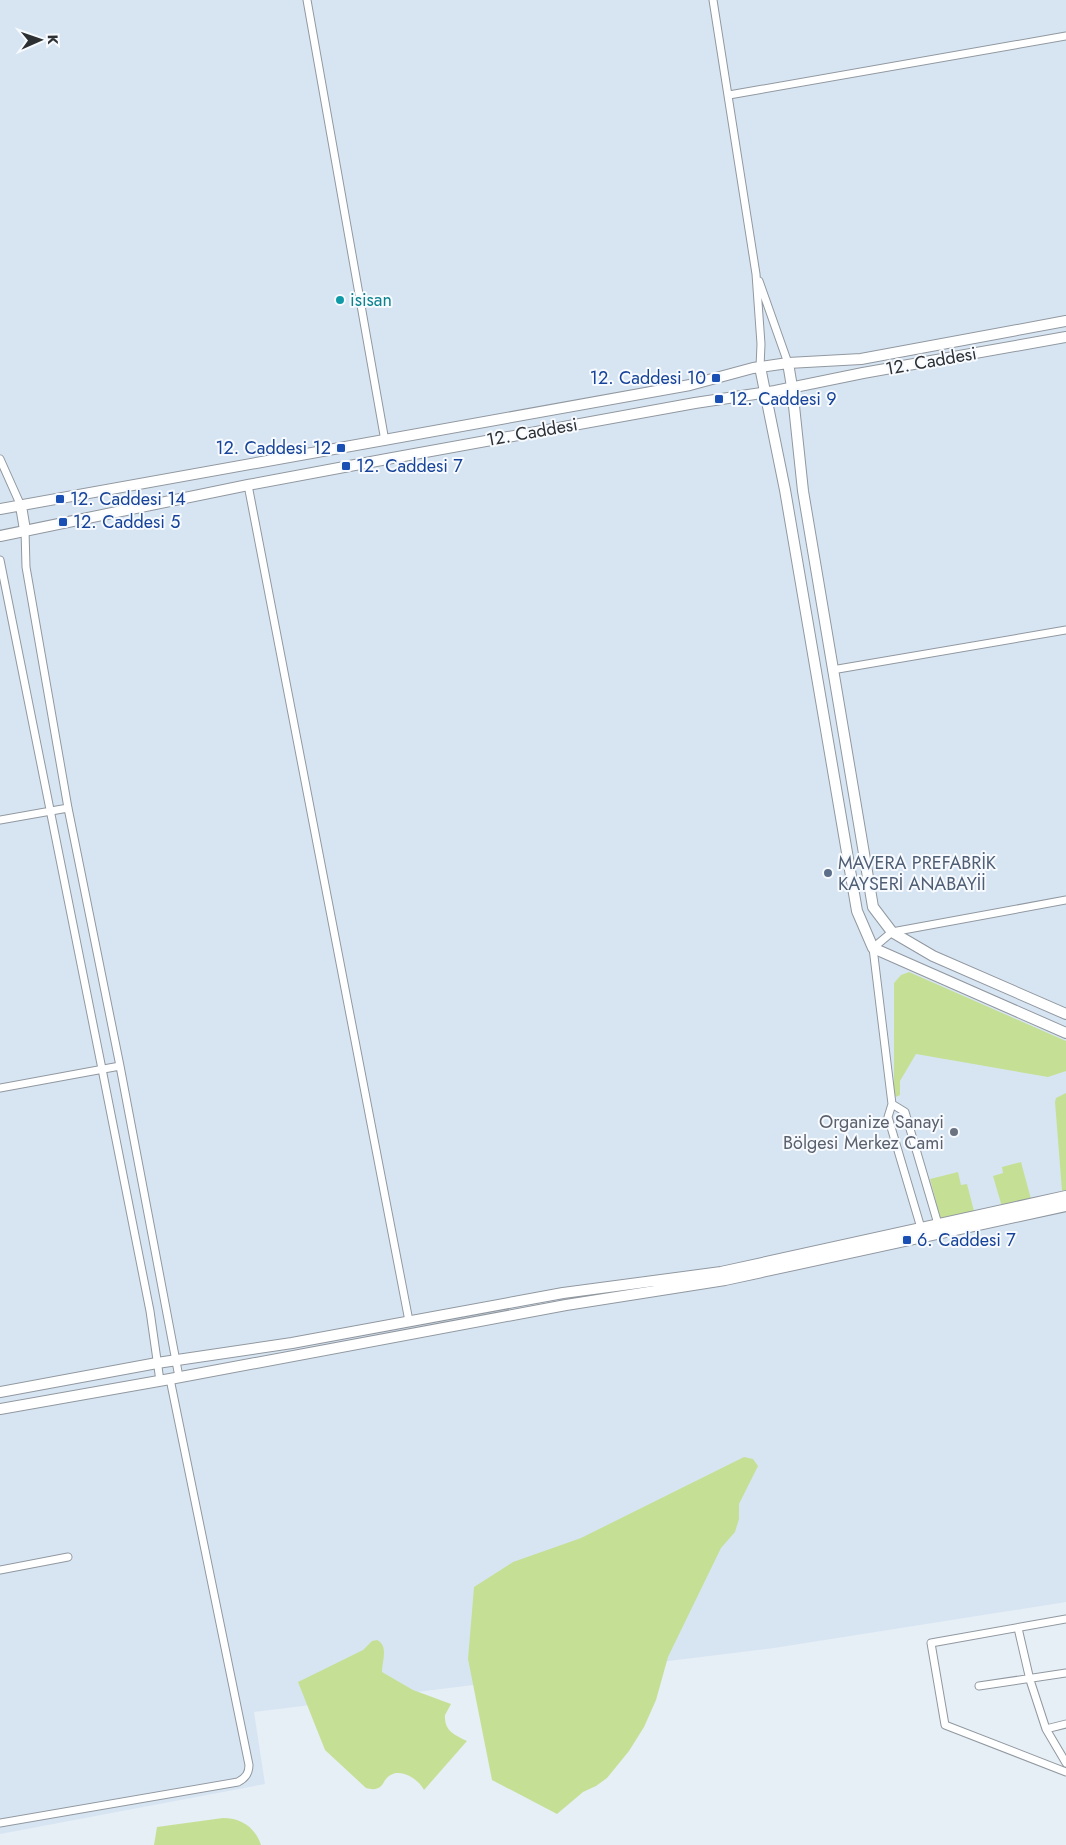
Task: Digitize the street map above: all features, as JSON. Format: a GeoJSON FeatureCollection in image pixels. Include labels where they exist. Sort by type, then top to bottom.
{"type":"FeatureCollection","features":[{"type":"Feature","properties":{"kind":"street"},"geometry":{"type":"LineString","coordinates":[[307,0],[385,441]]}},
{"type":"Feature","properties":{"kind":"street"},"geometry":{"type":"LineString","coordinates":[[713,0],[756,274],[761,344],[760,367],[764,392],[784,490],[817,674],[857,911],[873,948],[892,1104],[888,1117],[921,1228]]}},
{"type":"Feature","properties":{"kind":"street"},"geometry":{"type":"LineString","coordinates":[[729,95],[1066,36]]}},
{"type":"Feature","properties":{"kind":"street"},"geometry":{"type":"LineString","coordinates":[[756,274],[788,363],[803,491],[872,907],[892,932],[933,956],[1066,1014]]}},
{"type":"Feature","properties":{"kind":"street","name":"12. Caddesi"},"geometry":{"type":"LineString","coordinates":[[0,509],[690,385],[760,367],[788,363],[860,359],[1066,322]]}},
{"type":"Feature","properties":{"kind":"street","name":"12. Caddesi"},"geometry":{"type":"LineString","coordinates":[[0,536],[248,485],[1066,337]]}},
{"type":"Feature","properties":{"kind":"street"},"geometry":{"type":"LineString","coordinates":[[0,459],[21,506],[25,530],[26,568],[68,808],[120,1066],[175,1360],[170,1379],[249,1770],[243,1779],[238,1782],[0,1823]]}},
{"type":"Feature","properties":{"kind":"street"},"geometry":{"type":"LineString","coordinates":[[248,485],[408,1321]]}},
{"type":"Feature","properties":{"kind":"street"},"geometry":{"type":"LineString","coordinates":[[0,560],[52,810],[150,1311],[157,1363],[170,1379]]}},
{"type":"Feature","properties":{"kind":"street"},"geometry":{"type":"LineString","coordinates":[[817,674],[1066,630]]}},
{"type":"Feature","properties":{"kind":"street"},"geometry":{"type":"LineString","coordinates":[[0,820],[68,808]]}},
{"type":"Feature","properties":{"kind":"street"},"geometry":{"type":"LineString","coordinates":[[873,948],[892,932],[1066,900]]}},
{"type":"Feature","properties":{"kind":"street"},"geometry":{"type":"LineString","coordinates":[[873,948],[1066,1033]]}},
{"type":"Feature","properties":{"kind":"street"},"geometry":{"type":"LineString","coordinates":[[0,1088],[120,1066]]}},
{"type":"Feature","properties":{"kind":"street"},"geometry":{"type":"LineString","coordinates":[[892,1104],[905,1112],[938,1224]]}},
{"type":"Feature","properties":{"kind":"street"},"geometry":{"type":"LineString","coordinates":[[0,1392],[157,1363],[292,1343],[563,1293],[721,1272],[1066,1196]]}},
{"type":"Feature","properties":{"kind":"street"},"geometry":{"type":"LineString","coordinates":[[0,1409],[566,1305],[725,1280],[1066,1206]]}},
{"type":"Feature","properties":{"kind":"street"},"geometry":{"type":"LineString","coordinates":[[0,1570],[68,1558]]}},
{"type":"Feature","properties":{"kind":"street"},"geometry":{"type":"LineString","coordinates":[[1066,1619],[931,1643],[945,1726],[1066,1772]]}},
{"type":"Feature","properties":{"kind":"street"},"geometry":{"type":"LineString","coordinates":[[1018,1628],[1030,1680],[1046,1729],[1066,1763]]}},
{"type":"Feature","properties":{"kind":"street"},"geometry":{"type":"LineString","coordinates":[[979,1686],[1030,1680],[1066,1673]]}},
{"type":"Feature","properties":{"kind":"street"},"geometry":{"type":"LineString","coordinates":[[1046,1729],[1066,1724]]}},
{"type":"Feature","properties":{"kind":"shaded area"},"geometry":{"type":"Polygon","coordinates":[[[0,0],[1066,0],[1066,1602],[774,1648],[254,1712],[265,1784],[0,1834],[0,0]]]}},
{"type":"Feature","properties":{"kind":"green space"},"geometry":{"type":"Polygon","coordinates":[[[909,972],[1066,1041],[1066,1071],[1048,1077],[916,1054],[900,1081],[900,1095],[896,1097],[894,1093],[894,983],[901,975],[909,972]]]}},
{"type":"Feature","properties":{"kind":"green space"},"geometry":{"type":"Polygon","coordinates":[[[1066,1093],[1066,1190],[1062,1191],[1055,1102],[1056,1098],[1066,1093]]]}},
{"type":"Feature","properties":{"kind":"green space"},"geometry":{"type":"Polygon","coordinates":[[[1021,1162],[1031,1199],[1002,1207],[993,1176],[1003,1173],[1002,1167],[1021,1162]]]}},
{"type":"Feature","properties":{"kind":"green space"},"geometry":{"type":"Polygon","coordinates":[[[958,1172],[961,1185],[967,1184],[974,1211],[941,1220],[930,1179],[958,1172]]]}},
{"type":"Feature","properties":{"kind":"green space"},"geometry":{"type":"Polygon","coordinates":[[[744,1457],[753,1459],[758,1466],[739,1504],[739,1519],[735,1532],[721,1548],[668,1657],[656,1700],[644,1727],[629,1751],[607,1778],[583,1792],[557,1814],[492,1780],[468,1659],[474,1587],[513,1562],[581,1538],[744,1457]]]}},
{"type":"Feature","properties":{"kind":"green space"},"geometry":{"type":"Polygon","coordinates":[[[377,1640],[381,1643],[384,1650],[382,1672],[413,1690],[451,1704],[445,1715],[446,1725],[451,1732],[467,1741],[424,1790],[417,1781],[401,1773],[391,1775],[378,1788],[366,1788],[325,1750],[298,1682],[363,1650],[372,1641],[377,1640]]]}},
{"type":"Feature","properties":{"kind":"green space"},"geometry":{"type":"Polygon","coordinates":[[[230,1818],[247,1825],[255,1833],[261,1845],[154,1845],[157,1827],[230,1818]]]}},
{"type":"Feature","properties":{"kind":"place","name":"isisan"},"geometry":{"type":"Point","coordinates":[340,300]}},
{"type":"Feature","properties":{"kind":"place","name":"12. Caddesi 10"},"geometry":{"type":"Point","coordinates":[716,378]}},
{"type":"Feature","properties":{"kind":"place","name":"12. Caddesi 9"},"geometry":{"type":"Point","coordinates":[719,399]}},
{"type":"Feature","properties":{"kind":"place","name":"12. Caddesi 12"},"geometry":{"type":"Point","coordinates":[341,448]}},
{"type":"Feature","properties":{"kind":"place","name":"12. Caddesi 7"},"geometry":{"type":"Point","coordinates":[346,466]}},
{"type":"Feature","properties":{"kind":"place","name":"12. Caddesi 14"},"geometry":{"type":"Point","coordinates":[60,499]}},
{"type":"Feature","properties":{"kind":"place","name":"12. Caddesi 5"},"geometry":{"type":"Point","coordinates":[63,522]}},
{"type":"Feature","properties":{"kind":"place","name":"MAVERA PREFABRİK KAYSERİ ANABAYİİ"},"geometry":{"type":"Point","coordinates":[828,873]}},
{"type":"Feature","properties":{"kind":"place","name":"Organize Sanayi Bölgesi Merkez Cami"},"geometry":{"type":"Point","coordinates":[954,1132]}},
{"type":"Feature","properties":{"kind":"place","name":"6. Caddesi 7"},"geometry":{"type":"Point","coordinates":[907,1240]}}]}
